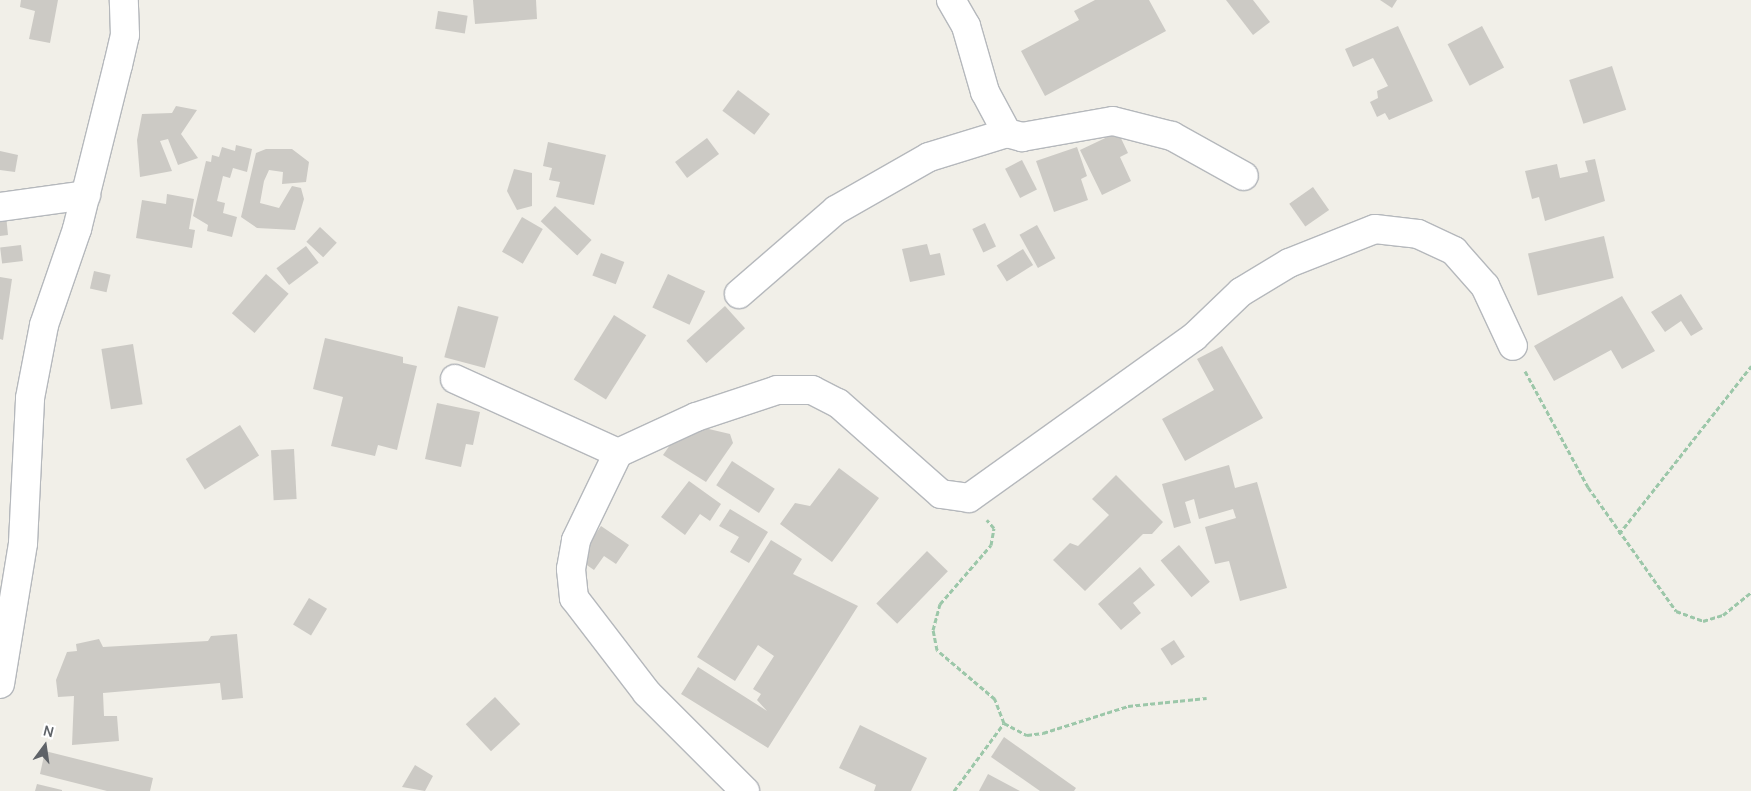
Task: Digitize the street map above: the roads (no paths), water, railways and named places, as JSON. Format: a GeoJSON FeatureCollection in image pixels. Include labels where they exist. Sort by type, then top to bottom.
{"type":"FeatureCollection","features":[{"type":"Feature","properties":{"kind":"street"},"geometry":{"type":"LineString","coordinates":[[0,684],[23,543],[30,398],[44,325],[86,195],[125,35],[124,0]]}},
{"type":"Feature","properties":{"kind":"street"},"geometry":{"type":"LineString","coordinates":[[951,0],[966,26],[985,92],[1007,133]]}},
{"type":"Feature","properties":{"kind":"street"},"geometry":{"type":"LineString","coordinates":[[739,294],[836,210],[928,157],[1007,133],[1022,137],[1113,121],[1172,136],[1244,176]]}},
{"type":"Feature","properties":{"kind":"street"},"geometry":{"type":"LineString","coordinates":[[0,207],[86,195]]}},
{"type":"Feature","properties":{"kind":"street"},"geometry":{"type":"LineString","coordinates":[[745,791],[647,693],[574,598],[571,569],[576,540],[618,452],[696,417],[777,390],[812,390],[838,402],[941,494],[969,498],[1194,337],[1241,292],[1289,263],[1375,229],[1418,234],[1454,251],[1485,286],[1513,346]]}},
{"type":"Feature","properties":{"kind":"street"},"geometry":{"type":"LineString","coordinates":[[454,379],[618,452]]}}]}
